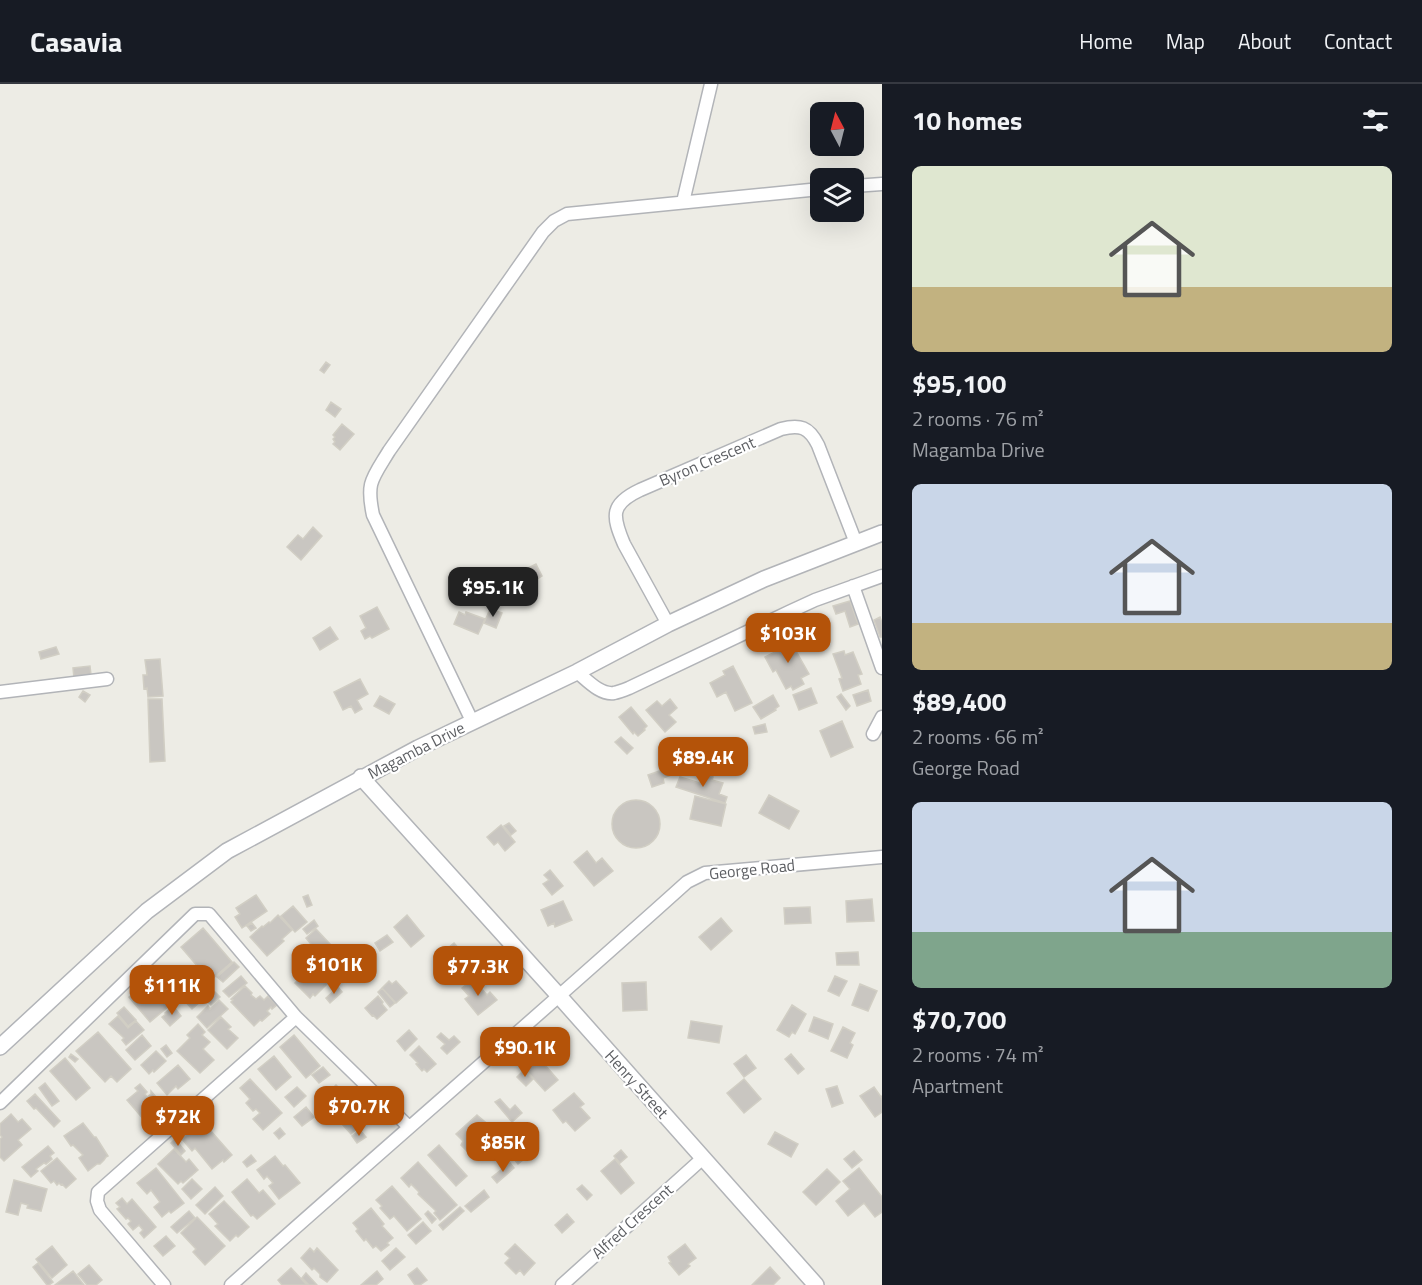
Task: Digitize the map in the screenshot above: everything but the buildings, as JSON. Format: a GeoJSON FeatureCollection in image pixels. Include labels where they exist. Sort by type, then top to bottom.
{"type":"FeatureCollection","features":[{"type":"Feature","properties":{"kind":"street"},"geometry":{"type":"LineString","coordinates":[[683,202],[711,84]]}},
{"type":"Feature","properties":{"kind":"street"},"geometry":{"type":"LineString","coordinates":[[864,185],[882,184]]}},
{"type":"Feature","properties":{"kind":"street"},"geometry":{"type":"LineString","coordinates":[[472,721],[373,515],[369,498],[370,483],[389,451],[543,232],[554,221],[567,214],[810,190]]}},
{"type":"Feature","properties":{"kind":"street","name":"Byron Crescent"},"geometry":{"type":"LineString","coordinates":[[669,624],[621,537],[616,510],[627,496],[770,434],[790,426],[808,430],[813,436],[856,543]]}},
{"type":"Feature","properties":{"kind":"street","name":"Magamba Drive"},"geometry":{"type":"LineString","coordinates":[[0,1047],[147,911],[227,851],[361,777],[472,721],[577,672],[669,624],[764,579],[882,533]]}},
{"type":"Feature","properties":{"kind":"street"},"geometry":{"type":"LineString","coordinates":[[577,672],[607,693],[621,691],[789,612],[882,576]]}},
{"type":"Feature","properties":{"kind":"street"},"geometry":{"type":"LineString","coordinates":[[853,586],[882,668]]}},
{"type":"Feature","properties":{"kind":"street"},"geometry":{"type":"LineString","coordinates":[[0,692],[107,679]]}},
{"type":"Feature","properties":{"kind":"street"},"geometry":{"type":"LineString","coordinates":[[873,734],[882,717]]}},
{"type":"Feature","properties":{"kind":"street","name":"Henry Street"},"geometry":{"type":"LineString","coordinates":[[361,777],[816,1285]]}},
{"type":"Feature","properties":{"kind":"street","name":"George Road"},"geometry":{"type":"LineString","coordinates":[[231,1285],[560,997],[687,882],[705,873],[882,857]]}},
{"type":"Feature","properties":{"kind":"street"},"geometry":{"type":"LineString","coordinates":[[0,1103],[195,915],[209,914],[296,1017],[409,1127]]}},
{"type":"Feature","properties":{"kind":"street"},"geometry":{"type":"LineString","coordinates":[[164,1285],[100,1210],[97,1201],[98,1192],[296,1017]]}},
{"type":"Feature","properties":{"kind":"street","name":"Alfred Crescent"},"geometry":{"type":"LineString","coordinates":[[562,1285],[703,1158]]}}]}
